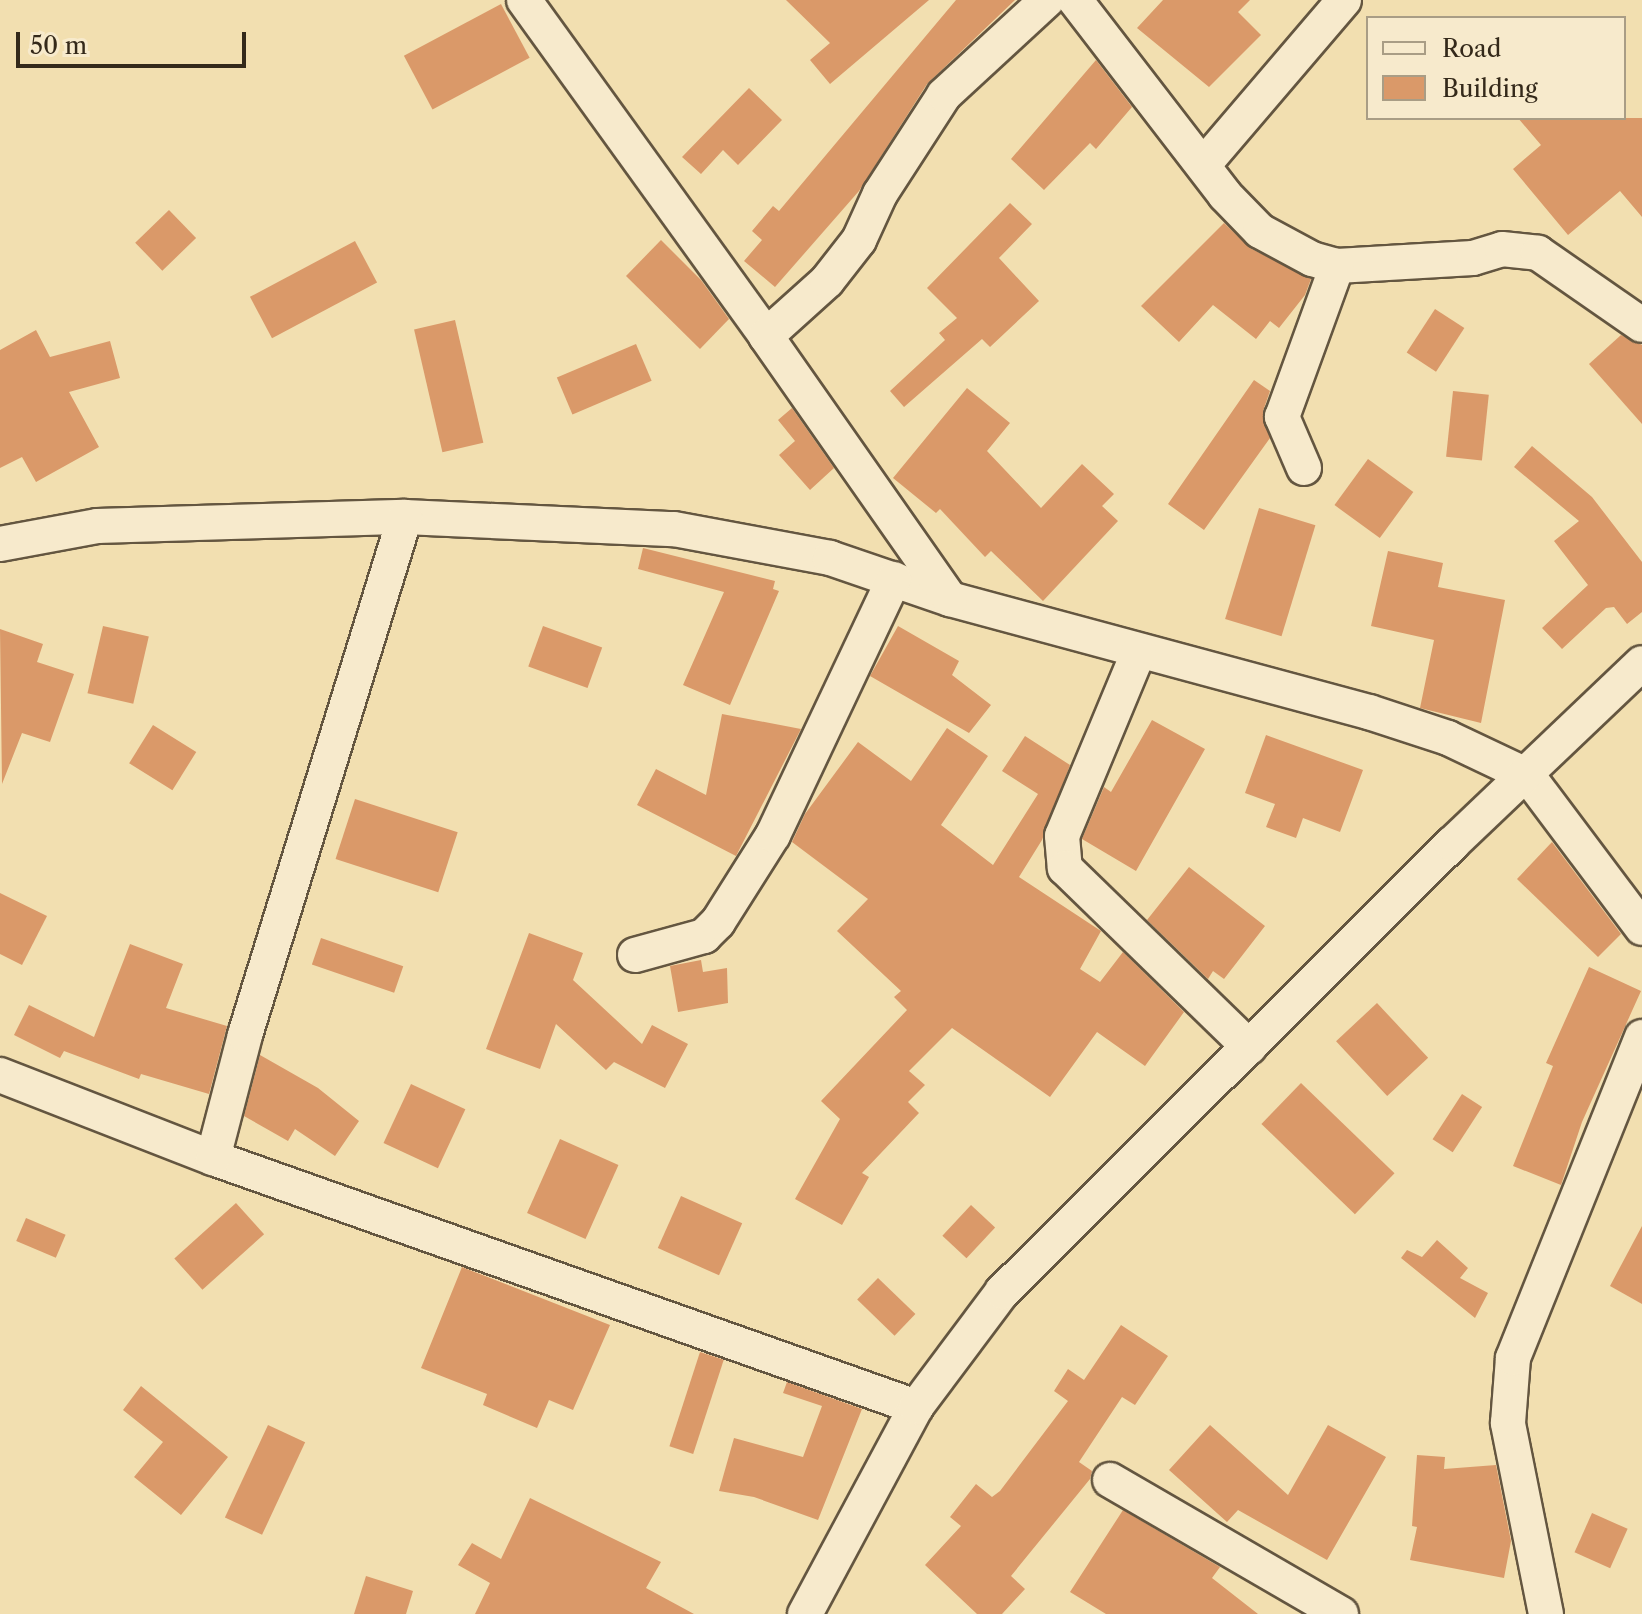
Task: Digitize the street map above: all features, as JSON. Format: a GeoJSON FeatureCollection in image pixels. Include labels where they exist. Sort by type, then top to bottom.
{"type":"FeatureCollection","features":[{"type":"Feature","properties":{"kind":"street"},"geometry":{"type":"LineString","coordinates":[[524,0],[766,336],[950,599]]}},
{"type":"Feature","properties":{"kind":"street"},"geometry":{"type":"LineString","coordinates":[[766,336],[827,281],[859,240],[880,194],[944,95],[1047,0]]}},
{"type":"Feature","properties":{"kind":"street"},"geometry":{"type":"LineString","coordinates":[[1075,0],[1205,163],[1225,195],[1260,231],[1312,259],[1337,266],[1473,258],[1502,249],[1538,253],[1642,325]]}},
{"type":"Feature","properties":{"kind":"street"},"geometry":{"type":"LineString","coordinates":[[1205,163],[1344,0]]}},
{"type":"Feature","properties":{"kind":"street"},"geometry":{"type":"LineString","coordinates":[[1304,468],[1285,434],[1282,417],[1337,266]]}},
{"type":"Feature","properties":{"kind":"street"},"geometry":{"type":"LineString","coordinates":[[213,1158],[245,1035],[405,517]]}},
{"type":"Feature","properties":{"kind":"street"},"geometry":{"type":"LineString","coordinates":[[0,544],[97,526],[405,517],[674,529],[830,558],[950,599],[1369,712],[1448,738],[1528,776],[1642,928]]}},
{"type":"Feature","properties":{"kind":"street"},"geometry":{"type":"LineString","coordinates":[[635,955],[704,936],[718,922],[773,835],[894,579]]}},
{"type":"Feature","properties":{"kind":"street"},"geometry":{"type":"LineString","coordinates":[[1139,651],[1062,836],[1065,868],[1249,1047]]}},
{"type":"Feature","properties":{"kind":"street"},"geometry":{"type":"LineString","coordinates":[[805,1614],[916,1407],[1002,1292],[1452,844],[1528,776],[1642,663]]}},
{"type":"Feature","properties":{"kind":"street"},"geometry":{"type":"LineString","coordinates":[[1546,1614],[1508,1423],[1513,1358],[1642,1037]]}},
{"type":"Feature","properties":{"kind":"street"},"geometry":{"type":"LineString","coordinates":[[0,1075],[213,1158],[916,1407]]}},
{"type":"Feature","properties":{"kind":"street"},"geometry":{"type":"LineString","coordinates":[[1110,1480],[1341,1614]]}},
{"type":"Feature","properties":{"kind":"building"},"geometry":{"type":"Polygon","coordinates":[[[786,0],[929,0],[830,84],[810,60],[830,43],[786,0]]]}},
{"type":"Feature","properties":{"kind":"building"},"geometry":{"type":"Polygon","coordinates":[[[956,0],[1015,0],[927,84],[859,191],[775,287],[744,261],[762,240],[752,231],[773,206],[779,211],[956,0]]]}},
{"type":"Feature","properties":{"kind":"building"},"geometry":{"type":"Polygon","coordinates":[[[1163,0],[1250,0],[1238,12],[1261,35],[1209,87],[1137,28],[1163,0]]]}},
{"type":"Feature","properties":{"kind":"building"},"geometry":{"type":"Polygon","coordinates":[[[501,4],[530,58],[433,110],[404,56],[501,4]]]}},
{"type":"Feature","properties":{"kind":"building"},"geometry":{"type":"Polygon","coordinates":[[[1096,60],[1132,107],[1096,149],[1090,143],[1044,190],[1011,159],[1096,60]]]}},
{"type":"Feature","properties":{"kind":"building"},"geometry":{"type":"Polygon","coordinates":[[[749,88],[782,120],[738,165],[723,150],[701,174],[682,157],[749,88]]]}},
{"type":"Feature","properties":{"kind":"building"},"geometry":{"type":"Polygon","coordinates":[[[1642,118],[1642,217],[1620,191],[1568,235],[1513,169],[1541,145],[1520,120],[1642,118]]]}},
{"type":"Feature","properties":{"kind":"building"},"geometry":{"type":"Polygon","coordinates":[[[1010,203],[1032,224],[999,258],[1039,301],[990,347],[982,339],[904,407],[890,391],[945,340],[939,333],[957,318],[927,288],[1010,203]]]}},
{"type":"Feature","properties":{"kind":"building"},"geometry":{"type":"Polygon","coordinates":[[[169,210],[196,238],[162,271],[135,243],[169,210]]]}},
{"type":"Feature","properties":{"kind":"building"},"geometry":{"type":"Polygon","coordinates":[[[1224,223],[1250,248],[1311,279],[1305,295],[1279,328],[1270,321],[1256,339],[1213,305],[1179,342],[1141,306],[1224,223]]]}},
{"type":"Feature","properties":{"kind":"building"},"geometry":{"type":"Polygon","coordinates":[[[661,240],[701,280],[729,319],[700,349],[626,276],[661,240]]]}},
{"type":"Feature","properties":{"kind":"building"},"geometry":{"type":"Polygon","coordinates":[[[355,241],[377,282],[272,338],[250,297],[355,241]]]}},
{"type":"Feature","properties":{"kind":"building"},"geometry":{"type":"Polygon","coordinates":[[[1435,309],[1464,328],[1436,372],[1407,353],[1435,309]]]}},
{"type":"Feature","properties":{"kind":"building"},"geometry":{"type":"Polygon","coordinates":[[[455,320],[483,443],[442,452],[414,329],[455,320]]]}},
{"type":"Feature","properties":{"kind":"building"},"geometry":{"type":"Polygon","coordinates":[[[36,330],[50,357],[110,341],[120,378],[69,392],[99,447],[36,482],[22,457],[0,468],[0,350],[36,330]]]}},
{"type":"Feature","properties":{"kind":"building"},"geometry":{"type":"Polygon","coordinates":[[[1621,335],[1642,345],[1642,424],[1589,364],[1621,335]]]}},
{"type":"Feature","properties":{"kind":"building"},"geometry":{"type":"Polygon","coordinates":[[[636,344],[652,381],[572,414],[557,378],[636,344]]]}},
{"type":"Feature","properties":{"kind":"building"},"geometry":{"type":"Polygon","coordinates":[[[1254,380],[1270,391],[1263,411],[1270,438],[1204,530],[1168,504],[1254,380]]]}},
{"type":"Feature","properties":{"kind":"building"},"geometry":{"type":"Polygon","coordinates":[[[967,388],[1010,423],[987,451],[1041,508],[1082,464],[1114,494],[1102,506],[1118,521],[1043,601],[991,551],[985,557],[940,509],[936,513],[893,478],[967,388]]]}},
{"type":"Feature","properties":{"kind":"building"},"geometry":{"type":"Polygon","coordinates":[[[1453,391],[1489,395],[1482,460],[1446,457],[1453,391]]]}},
{"type":"Feature","properties":{"kind":"building"},"geometry":{"type":"Polygon","coordinates":[[[792,408],[834,468],[810,490],[779,455],[795,441],[778,420],[792,408]]]}},
{"type":"Feature","properties":{"kind":"building"},"geometry":{"type":"Polygon","coordinates":[[[1532,446],[1592,497],[1642,562],[1642,612],[1627,624],[1614,607],[1606,608],[1562,649],[1542,628],[1588,585],[1554,541],[1579,521],[1514,467],[1532,446]]]}},
{"type":"Feature","properties":{"kind":"building"},"geometry":{"type":"Polygon","coordinates":[[[1368,459],[1413,492],[1380,538],[1334,505],[1368,459]]]}},
{"type":"Feature","properties":{"kind":"building"},"geometry":{"type":"Polygon","coordinates":[[[1259,508],[1315,525],[1282,636],[1225,619],[1259,508]]]}},
{"type":"Feature","properties":{"kind":"building"},"geometry":{"type":"Polygon","coordinates":[[[643,548],[775,581],[773,589],[779,591],[730,705],[683,685],[724,592],[638,569],[643,548]]]}},
{"type":"Feature","properties":{"kind":"building"},"geometry":{"type":"Polygon","coordinates":[[[1388,551],[1443,563],[1438,587],[1505,600],[1481,723],[1420,708],[1434,640],[1371,626],[1388,551]]]}},
{"type":"Feature","properties":{"kind":"building"},"geometry":{"type":"Polygon","coordinates":[[[103,626],[149,637],[133,704],[87,693],[103,626]]]}},
{"type":"Feature","properties":{"kind":"building"},"geometry":{"type":"Polygon","coordinates":[[[543,626],[602,648],[587,688],[528,666],[543,626]]]}},
{"type":"Feature","properties":{"kind":"building"},"geometry":{"type":"Polygon","coordinates":[[[898,626],[959,661],[952,675],[991,705],[969,733],[870,676],[898,626]]]}},
{"type":"Feature","properties":{"kind":"building"},"geometry":{"type":"Polygon","coordinates":[[[0,629],[43,644],[37,662],[74,674],[50,742],[22,733],[2,784],[0,629]]]}},
{"type":"Feature","properties":{"kind":"building"},"geometry":{"type":"Polygon","coordinates":[[[722,714],[801,729],[736,856],[637,805],[656,769],[706,795],[722,714]]]}},
{"type":"Feature","properties":{"kind":"building"},"geometry":{"type":"Polygon","coordinates":[[[1152,720],[1205,749],[1136,871],[1082,839],[1104,787],[1111,792],[1152,720]]]}},
{"type":"Feature","properties":{"kind":"building"},"geometry":{"type":"Polygon","coordinates":[[[153,725],[196,752],[172,790],[129,763],[153,725]]]}},
{"type":"Feature","properties":{"kind":"building"},"geometry":{"type":"Polygon","coordinates":[[[947,728],[988,756],[941,825],[993,865],[1038,794],[1002,771],[1025,736],[1070,765],[1042,840],[1019,877],[1101,931],[1080,969],[1100,982],[1123,952],[1184,1012],[1145,1066],[1097,1032],[1050,1097],[952,1028],[909,1071],[925,1085],[908,1102],[919,1113],[862,1173],[869,1177],[842,1225],[795,1199],[840,1119],[821,1101],[907,1010],[894,997],[901,991],[837,931],[868,899],[792,842],[805,814],[858,742],[911,781],[947,728]]]}},
{"type":"Feature","properties":{"kind":"building"},"geometry":{"type":"Polygon","coordinates":[[[1266,735],[1363,770],[1340,832],[1303,818],[1296,838],[1266,827],[1275,804],[1245,793],[1266,735]]]}},
{"type":"Feature","properties":{"kind":"building"},"geometry":{"type":"Polygon","coordinates":[[[355,799],[458,832],[438,892],[336,859],[355,799]]]}},
{"type":"Feature","properties":{"kind":"building"},"geometry":{"type":"Polygon","coordinates":[[[1552,842],[1621,934],[1598,957],[1517,879],[1552,842]]]}},
{"type":"Feature","properties":{"kind":"building"},"geometry":{"type":"Polygon","coordinates":[[[1189,867],[1265,926],[1224,979],[1213,971],[1208,979],[1147,920],[1189,867]]]}},
{"type":"Feature","properties":{"kind":"building"},"geometry":{"type":"Polygon","coordinates":[[[0,893],[47,916],[22,965],[0,954],[0,893]]]}},
{"type":"Feature","properties":{"kind":"building"},"geometry":{"type":"Polygon","coordinates":[[[529,933],[583,953],[573,980],[642,1044],[652,1025],[688,1044],[665,1088],[614,1062],[606,1070],[556,1024],[540,1069],[486,1049],[529,933]]]}},
{"type":"Feature","properties":{"kind":"building"},"geometry":{"type":"Polygon","coordinates":[[[321,938],[403,966],[394,993],[312,964],[321,938]]]}},
{"type":"Feature","properties":{"kind":"building"},"geometry":{"type":"Polygon","coordinates":[[[130,944],[183,964],[166,1008],[227,1026],[209,1094],[141,1074],[139,1079],[64,1051],[60,1058],[14,1035],[29,1005],[94,1037],[130,944]]]}},
{"type":"Feature","properties":{"kind":"building"},"geometry":{"type":"Polygon","coordinates":[[[701,960],[703,972],[727,968],[728,1003],[678,1012],[670,966],[701,960]]]}},
{"type":"Feature","properties":{"kind":"building"},"geometry":{"type":"Polygon","coordinates":[[[1589,967],[1641,991],[1582,1122],[1561,1185],[1513,1166],[1553,1066],[1546,1063],[1589,967]]]}},
{"type":"Feature","properties":{"kind":"building"},"geometry":{"type":"Polygon","coordinates":[[[1377,1003],[1428,1058],[1387,1096],[1336,1041],[1377,1003]]]}},
{"type":"Feature","properties":{"kind":"building"},"geometry":{"type":"Polygon","coordinates":[[[260,1055],[318,1088],[359,1121],[335,1156],[295,1129],[288,1141],[244,1116],[260,1055]]]}},
{"type":"Feature","properties":{"kind":"building"},"geometry":{"type":"Polygon","coordinates":[[[1301,1083],[1395,1173],[1355,1214],[1261,1124],[1301,1083]]]}},
{"type":"Feature","properties":{"kind":"building"},"geometry":{"type":"Polygon","coordinates":[[[411,1084],[465,1109],[438,1168],[384,1143],[411,1084]]]}},
{"type":"Feature","properties":{"kind":"building"},"geometry":{"type":"Polygon","coordinates":[[[1462,1094],[1482,1107],[1453,1152],[1433,1139],[1462,1094]]]}},
{"type":"Feature","properties":{"kind":"building"},"geometry":{"type":"Polygon","coordinates":[[[560,1139],[618,1165],[586,1239],[527,1213],[560,1139]]]}},
{"type":"Feature","properties":{"kind":"building"},"geometry":{"type":"Polygon","coordinates":[[[681,1196],[742,1223],[719,1275],[658,1248],[681,1196]]]}},
{"type":"Feature","properties":{"kind":"building"},"geometry":{"type":"Polygon","coordinates":[[[236,1203],[264,1234],[202,1290],[174,1259],[236,1203]]]}},
{"type":"Feature","properties":{"kind":"building"},"geometry":{"type":"Polygon","coordinates":[[[971,1205],[995,1228],[966,1258],[942,1236],[971,1205]]]}},
{"type":"Feature","properties":{"kind":"building"},"geometry":{"type":"Polygon","coordinates":[[[26,1218],[66,1235],[56,1258],[16,1241],[26,1218]]]}},
{"type":"Feature","properties":{"kind":"building"},"geometry":{"type":"Polygon","coordinates":[[[1642,1226],[1642,1304],[1610,1286],[1642,1226]]]}},
{"type":"Feature","properties":{"kind":"building"},"geometry":{"type":"Polygon","coordinates":[[[1437,1240],[1468,1268],[1460,1278],[1488,1293],[1475,1318],[1401,1258],[1407,1250],[1422,1257],[1437,1240]]]}},
{"type":"Feature","properties":{"kind":"building"},"geometry":{"type":"Polygon","coordinates":[[[462,1267],[610,1325],[573,1410],[549,1400],[537,1428],[483,1405],[487,1394],[421,1368],[462,1267]]]}},
{"type":"Feature","properties":{"kind":"building"},"geometry":{"type":"Polygon","coordinates":[[[878,1278],[915,1314],[895,1336],[857,1300],[878,1278]]]}},
{"type":"Feature","properties":{"kind":"building"},"geometry":{"type":"Polygon","coordinates":[[[1121,1325],[1168,1356],[1135,1405],[1122,1397],[1079,1462],[1092,1471],[1090,1479],[1011,1576],[1025,1589],[1002,1614],[977,1614],[925,1565],[961,1526],[950,1517],[976,1484],[992,1497],[1000,1491],[1068,1401],[1054,1391],[1068,1369],[1084,1380],[1121,1325]]]}},
{"type":"Feature","properties":{"kind":"building"},"geometry":{"type":"Polygon","coordinates":[[[700,1352],[724,1360],[693,1454],[669,1446],[700,1352]]]}},
{"type":"Feature","properties":{"kind":"building"},"geometry":{"type":"Polygon","coordinates":[[[787,1382],[862,1409],[818,1520],[754,1497],[719,1491],[734,1438],[803,1457],[822,1406],[783,1393],[787,1382]]]}},
{"type":"Feature","properties":{"kind":"building"},"geometry":{"type":"Polygon","coordinates":[[[141,1386],[228,1457],[181,1515],[134,1477],[163,1442],[123,1410],[141,1386]]]}},
{"type":"Feature","properties":{"kind":"building"},"geometry":{"type":"Polygon","coordinates":[[[268,1425],[305,1442],[262,1535],[225,1517],[268,1425]]]}},
{"type":"Feature","properties":{"kind":"building"},"geometry":{"type":"Polygon","coordinates":[[[1210,1425],[1288,1495],[1328,1425],[1386,1457],[1327,1560],[1238,1510],[1227,1522],[1169,1470],[1210,1425]]]}},
{"type":"Feature","properties":{"kind":"building"},"geometry":{"type":"Polygon","coordinates":[[[1417,1455],[1445,1457],[1444,1469],[1496,1465],[1511,1541],[1504,1578],[1410,1560],[1417,1527],[1412,1526],[1417,1455]]]}},
{"type":"Feature","properties":{"kind":"building"},"geometry":{"type":"Polygon","coordinates":[[[530,1498],[661,1562],[646,1588],[694,1614],[475,1614],[490,1583],[458,1565],[472,1543],[501,1559],[530,1498]]]}},
{"type":"Feature","properties":{"kind":"building"},"geometry":{"type":"Polygon","coordinates":[[[1123,1510],[1220,1567],[1212,1578],[1258,1614],[1106,1614],[1070,1592],[1123,1510]]]}},
{"type":"Feature","properties":{"kind":"building"},"geometry":{"type":"Polygon","coordinates":[[[1592,1513],[1628,1529],[1610,1568],[1575,1552],[1592,1513]]]}},
{"type":"Feature","properties":{"kind":"building"},"geometry":{"type":"Polygon","coordinates":[[[366,1576],[413,1591],[406,1614],[354,1614],[366,1576]]]}}]}
